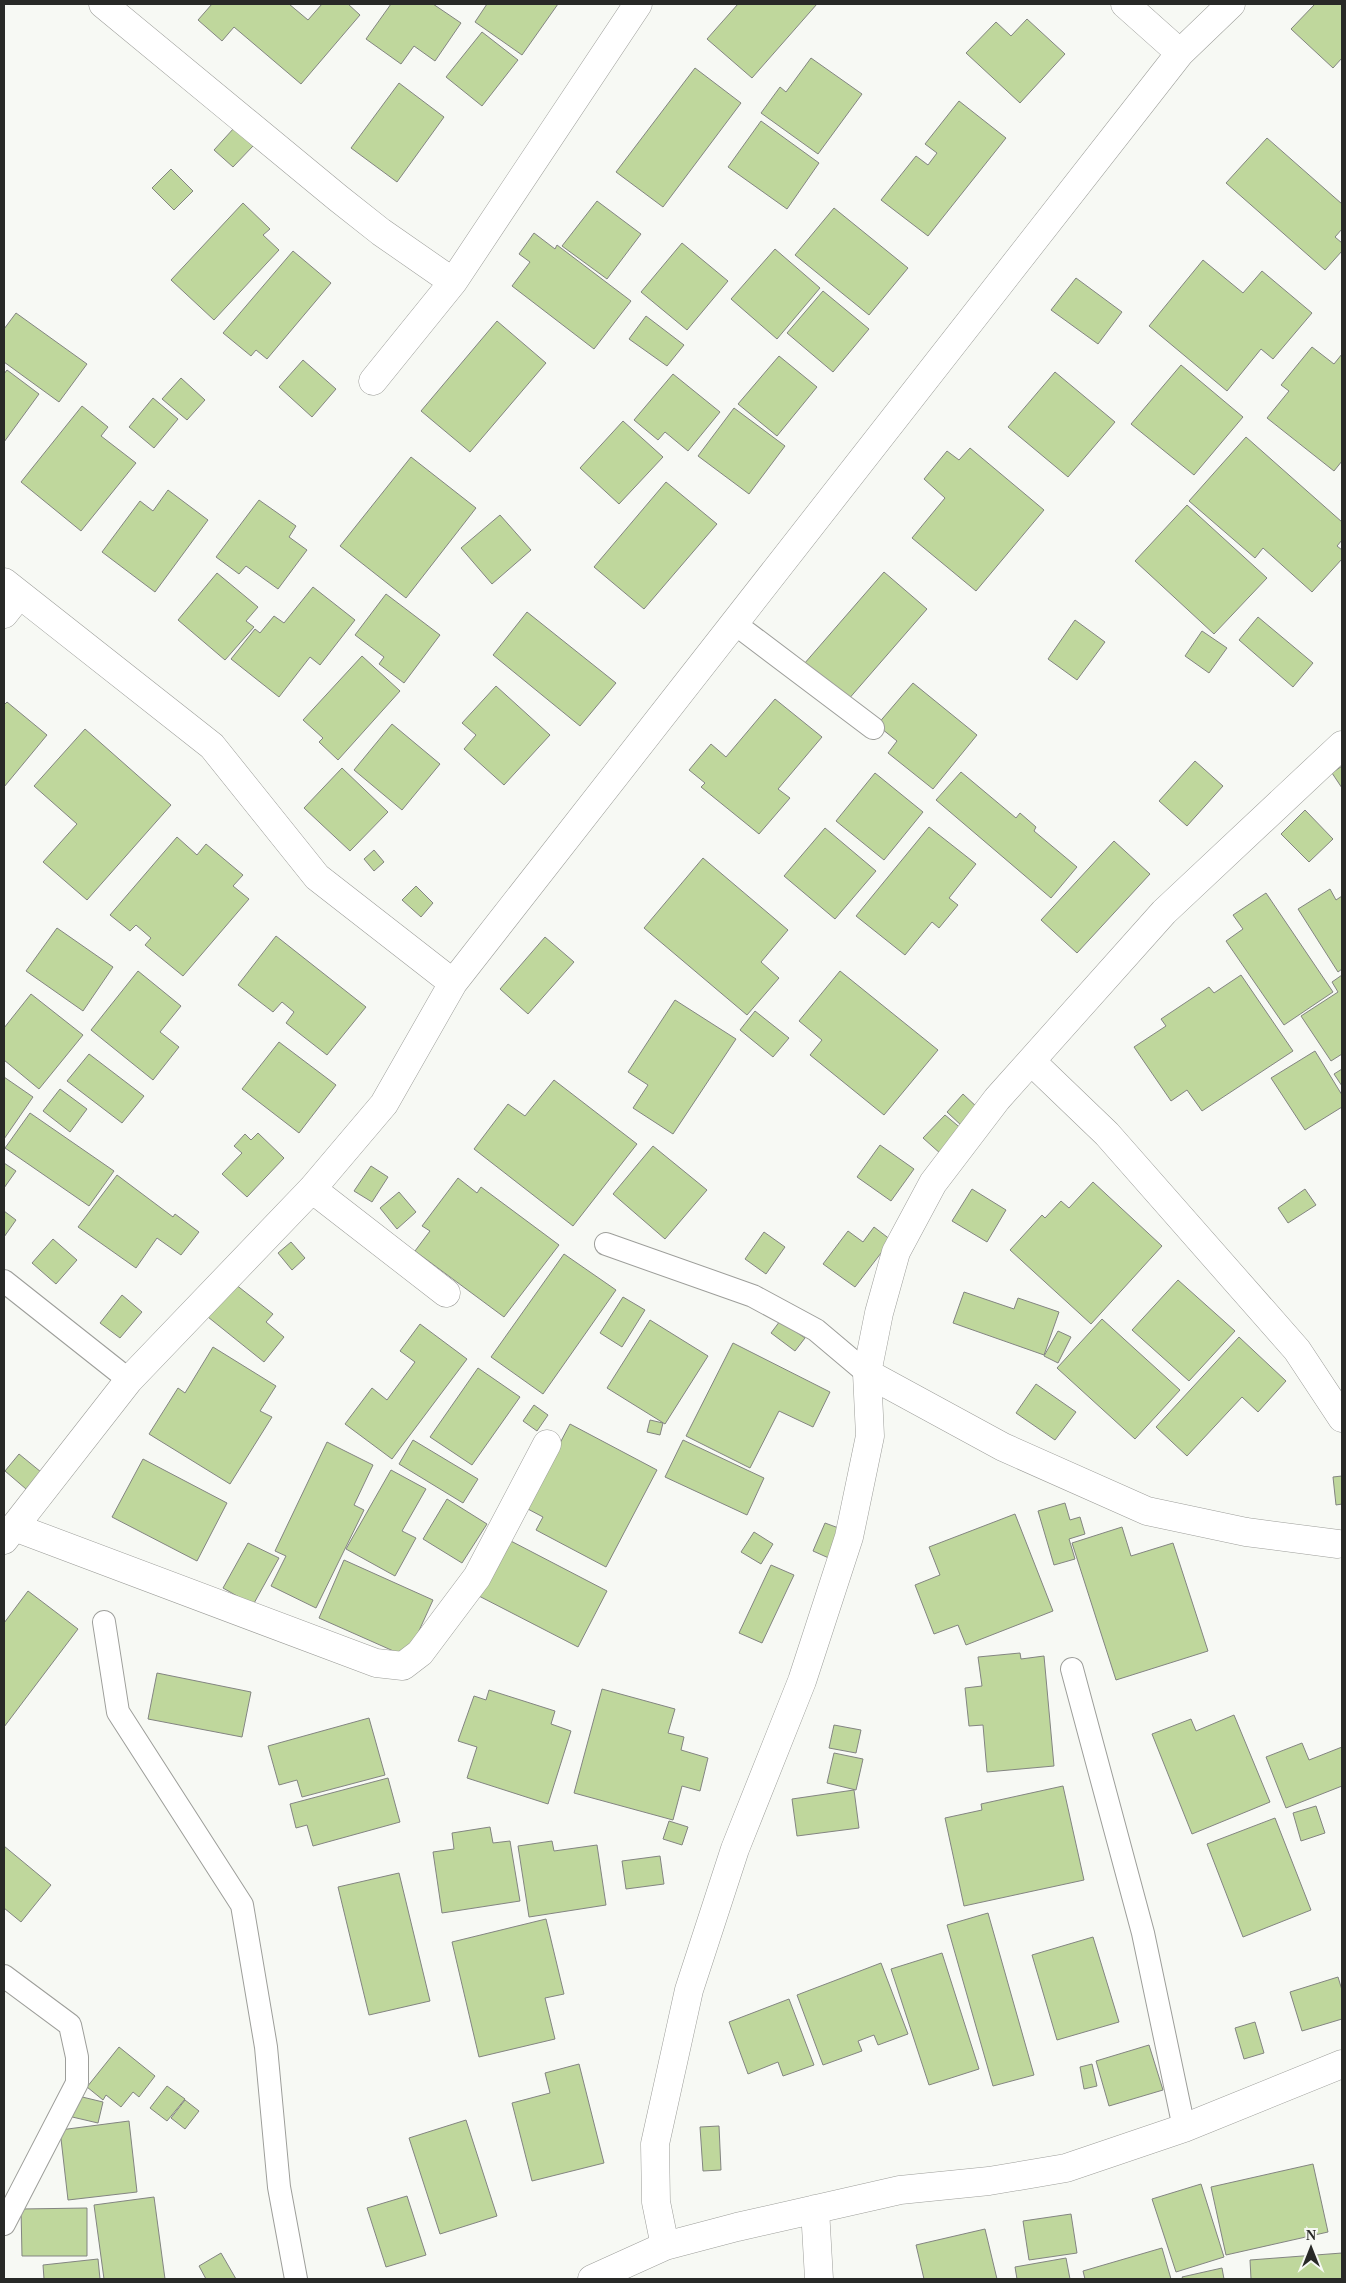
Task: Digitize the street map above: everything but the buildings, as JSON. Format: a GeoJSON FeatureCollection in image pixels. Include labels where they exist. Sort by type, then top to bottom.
{"type":"FeatureCollection","features":[{"type":"Feature","properties":{"kind":"street"},"geometry":{"type":"LineString","coordinates":[[104,4],[352,210],[453,282]]}},
{"type":"Feature","properties":{"kind":"street"},"geometry":{"type":"LineString","coordinates":[[372,381],[453,282],[638,4]]}},
{"type":"Feature","properties":{"kind":"street"},"geometry":{"type":"LineString","coordinates":[[1125,4],[1180,53]]}},
{"type":"Feature","properties":{"kind":"street"},"geometry":{"type":"LineString","coordinates":[[547,1444],[477,1577],[420,1653],[403,1666],[376,1663],[9,1533],[129,1380],[312,1189],[384,1104],[452,983],[1180,53],[1231,4]]}},
{"type":"Feature","properties":{"kind":"street"},"geometry":{"type":"LineString","coordinates":[[9,597],[212,746],[317,877],[452,983]]}},
{"type":"Feature","properties":{"kind":"street"},"geometry":{"type":"LineString","coordinates":[[665,2246],[656,2202],[655,2144],[689,1990],[734,1849],[802,1681],[850,1537],[870,1436],[867,1373],[879,1313],[896,1252],[933,1183],[998,1099],[1031,1061],[1164,912],[1342,745]]}},
{"type":"Feature","properties":{"kind":"street"},"geometry":{"type":"LineString","coordinates":[[1031,1061],[1107,1134],[1297,1350],[1342,1418]]}},
{"type":"Feature","properties":{"kind":"street"},"geometry":{"type":"LineString","coordinates":[[312,1189],[446,1293]]}},
{"type":"Feature","properties":{"kind":"street"},"geometry":{"type":"LineString","coordinates":[[867,1373],[1002,1447],[1147,1512],[1246,1532],[1341,1547]]}},
{"type":"Feature","properties":{"kind":"street"},"geometry":{"type":"LineString","coordinates":[[592,2279],[665,2246],[815,2209],[900,2190],[988,2181],[1066,2168],[1184,2128],[1342,2064]]}},
{"type":"Feature","properties":{"kind":"street"},"geometry":{"type":"LineString","coordinates":[[815,2209],[819,2279]]}},
{"type":"Feature","properties":{"kind":"lane"},"geometry":{"type":"LineString","coordinates":[[734,623],[873,728]]}},
{"type":"Feature","properties":{"kind":"lane"},"geometry":{"type":"LineString","coordinates":[[606,1244],[753,1296],[816,1330],[867,1373]]}},
{"type":"Feature","properties":{"kind":"lane"},"geometry":{"type":"LineString","coordinates":[[4,1281],[129,1380]]}},
{"type":"Feature","properties":{"kind":"lane"},"geometry":{"type":"LineString","coordinates":[[104,1622],[118,1712],[242,1904],[266,2047],[278,2187],[296,2279]]}},
{"type":"Feature","properties":{"kind":"lane"},"geometry":{"type":"LineString","coordinates":[[1072,1669],[1143,1933],[1184,2128]]}},
{"type":"Feature","properties":{"kind":"lane"},"geometry":{"type":"LineString","coordinates":[[4,1976],[70,2025],[77,2057],[77,2083],[4,2224]]}}]}
